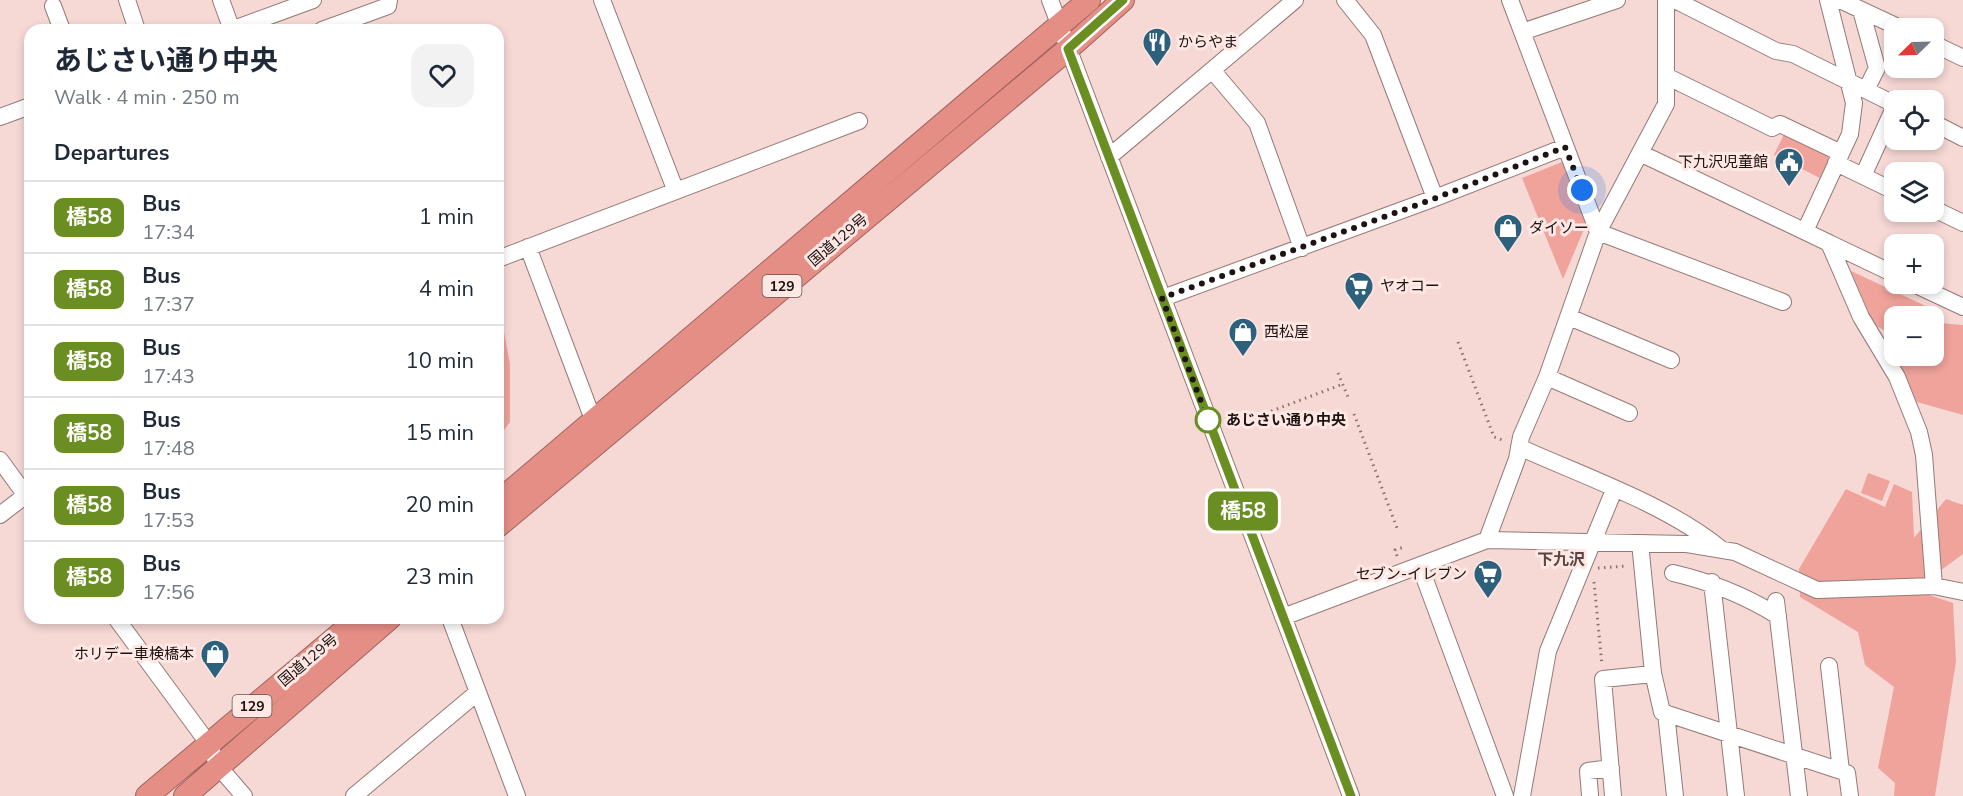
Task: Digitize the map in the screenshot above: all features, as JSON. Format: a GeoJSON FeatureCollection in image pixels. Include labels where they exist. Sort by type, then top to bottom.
{"type":"FeatureCollection","features":[{"type":"Feature","properties":{"kind":"highway","name":"国道129号"},"geometry":{"type":"LineString","coordinates":[[504,497],[1089,0]]}},
{"type":"Feature","properties":{"kind":"highway","name":"国道129号"},"geometry":{"type":"LineString","coordinates":[[504,521],[1068,49],[1123,0]]}},
{"type":"Feature","properties":{"kind":"highway","name":"国道129号"},"geometry":{"type":"LineString","coordinates":[[147,796],[352,624]]}},
{"type":"Feature","properties":{"kind":"highway","name":"国道129号"},"geometry":{"type":"LineString","coordinates":[[185,796],[383,624]]}},
{"type":"Feature","properties":{"kind":"street"},"geometry":{"type":"LineString","coordinates":[[127,0],[135,24]]}},
{"type":"Feature","properties":{"kind":"street"},"geometry":{"type":"LineString","coordinates":[[220,0],[229,24]]}},
{"type":"Feature","properties":{"kind":"street"},"geometry":{"type":"LineString","coordinates":[[263,24],[313,0]]}},
{"type":"Feature","properties":{"kind":"street"},"geometry":{"type":"LineString","coordinates":[[338,24],[388,6],[389,0]]}},
{"type":"Feature","properties":{"kind":"street"},"geometry":{"type":"LineString","coordinates":[[602,0],[675,189]]}},
{"type":"Feature","properties":{"kind":"street"},"geometry":{"type":"LineString","coordinates":[[1050,0],[1351,796]]}},
{"type":"Feature","properties":{"kind":"street"},"geometry":{"type":"LineString","coordinates":[[1109,157],[1295,0]]}},
{"type":"Feature","properties":{"kind":"street"},"geometry":{"type":"LineString","coordinates":[[1344,0],[1373,34],[1436,198]]}},
{"type":"Feature","properties":{"kind":"street"},"geometry":{"type":"LineString","coordinates":[[1510,0],[1598,232],[1783,302]]}},
{"type":"Feature","properties":{"kind":"street"},"geometry":{"type":"LineString","coordinates":[[1522,32],[1614,0]]}},
{"type":"Feature","properties":{"kind":"street"},"geometry":{"type":"LineString","coordinates":[[1487,540],[1516,446],[1547,377],[1598,232],[1642,154],[1666,104],[1666,0]]}},
{"type":"Feature","properties":{"kind":"street"},"geometry":{"type":"LineString","coordinates":[[1676,0],[1776,51],[1793,54],[1884,100]]}},
{"type":"Feature","properties":{"kind":"street"},"geometry":{"type":"LineString","coordinates":[[1805,231],[1850,134],[1854,103],[1830,1]]}},
{"type":"Feature","properties":{"kind":"street"},"geometry":{"type":"LineString","coordinates":[[1830,1],[1861,10],[1884,21]]}},
{"type":"Feature","properties":{"kind":"street"},"geometry":{"type":"LineString","coordinates":[[52,6],[60,24]]}},
{"type":"Feature","properties":{"kind":"street"},"geometry":{"type":"LineString","coordinates":[[1861,10],[1877,68],[1866,90]]}},
{"type":"Feature","properties":{"kind":"street"},"geometry":{"type":"LineString","coordinates":[[1944,49],[1963,58]]}},
{"type":"Feature","properties":{"kind":"street"},"geometry":{"type":"LineString","coordinates":[[1212,70],[1257,123],[1302,248]]}},
{"type":"Feature","properties":{"kind":"street"},"geometry":{"type":"LineString","coordinates":[[1666,76],[1772,128],[1780,124],[1839,158],[1863,176],[1884,186]]}},
{"type":"Feature","properties":{"kind":"street"},"geometry":{"type":"LineString","coordinates":[[0,117],[24,108]]}},
{"type":"Feature","properties":{"kind":"street"},"geometry":{"type":"LineString","coordinates":[[504,257],[675,189],[859,121]]}},
{"type":"Feature","properties":{"kind":"street"},"geometry":{"type":"LineString","coordinates":[[1944,128],[1963,138]]}},
{"type":"Feature","properties":{"kind":"street"},"geometry":{"type":"LineString","coordinates":[[1863,176],[1884,129]]}},
{"type":"Feature","properties":{"kind":"street"},"geometry":{"type":"LineString","coordinates":[[1162,298],[1436,198],[1565,147]]}},
{"type":"Feature","properties":{"kind":"street"},"geometry":{"type":"LineString","coordinates":[[1642,154],[1884,269]]}},
{"type":"Feature","properties":{"kind":"street"},"geometry":{"type":"LineString","coordinates":[[1944,214],[1963,223]]}},
{"type":"Feature","properties":{"kind":"street"},"geometry":{"type":"LineString","coordinates":[[1829,243],[1861,317],[1897,377],[1919,432],[1924,455],[1934,586]]}},
{"type":"Feature","properties":{"kind":"street"},"geometry":{"type":"LineString","coordinates":[[528,247],[594,422]]}},
{"type":"Feature","properties":{"kind":"street"},"geometry":{"type":"LineString","coordinates":[[1935,294],[1963,307]]}},
{"type":"Feature","properties":{"kind":"street"},"geometry":{"type":"LineString","coordinates":[[1569,317],[1671,360]]}},
{"type":"Feature","properties":{"kind":"street"},"geometry":{"type":"LineString","coordinates":[[1547,377],[1629,412]]}},
{"type":"Feature","properties":{"kind":"street"},"geometry":{"type":"LineString","coordinates":[[1516,446],[1689,525],[1722,549]]}},
{"type":"Feature","properties":{"kind":"street"},"geometry":{"type":"LineString","coordinates":[[0,460],[24,493]]}},
{"type":"Feature","properties":{"kind":"street"},"geometry":{"type":"LineString","coordinates":[[1522,796],[1548,651],[1590,572],[1594,542],[1614,490]]}},
{"type":"Feature","properties":{"kind":"street"},"geometry":{"type":"LineString","coordinates":[[0,515],[24,500]]}},
{"type":"Feature","properties":{"kind":"street"},"geometry":{"type":"LineString","coordinates":[[1283,617],[1487,540],[1687,544],[1735,552],[1817,590],[1934,586],[1963,592]]}},
{"type":"Feature","properties":{"kind":"street"},"geometry":{"type":"LineString","coordinates":[[1640,543],[1653,674],[1662,712],[1848,773],[1850,796]]}},
{"type":"Feature","properties":{"kind":"street"},"geometry":{"type":"LineString","coordinates":[[1420,566],[1505,796]]}},
{"type":"Feature","properties":{"kind":"street"},"geometry":{"type":"LineString","coordinates":[[1673,573],[1712,582],[1777,608],[1799,796]]}},
{"type":"Feature","properties":{"kind":"street"},"geometry":{"type":"LineString","coordinates":[[1712,582],[1736,796]]}},
{"type":"Feature","properties":{"kind":"street"},"geometry":{"type":"LineString","coordinates":[[120,624],[208,743],[219,767],[244,796]]}},
{"type":"Feature","properties":{"kind":"street"},"geometry":{"type":"LineString","coordinates":[[452,624],[517,796]]}},
{"type":"Feature","properties":{"kind":"street"},"geometry":{"type":"LineString","coordinates":[[1829,666],[1841,771]]}},
{"type":"Feature","properties":{"kind":"street"},"geometry":{"type":"LineString","coordinates":[[1613,796],[1603,679],[1653,674]]}},
{"type":"Feature","properties":{"kind":"street"},"geometry":{"type":"LineString","coordinates":[[354,796],[478,692]]}},
{"type":"Feature","properties":{"kind":"street"},"geometry":{"type":"LineString","coordinates":[[1666,713],[1675,796]]}},
{"type":"Feature","properties":{"kind":"street"},"geometry":{"type":"LineString","coordinates":[[1590,795],[1588,771],[1611,768]]}},
{"type":"Feature","properties":{"kind":"path"},"geometry":{"type":"LineString","coordinates":[[1458,342],[1494,437],[1516,446]]}},
{"type":"Feature","properties":{"kind":"path"},"geometry":{"type":"LineString","coordinates":[[1338,373],[1348,397]]}},
{"type":"Feature","properties":{"kind":"path"},"geometry":{"type":"LineString","coordinates":[[1224,419],[1228,417],[1232,426],[1343,384]]}},
{"type":"Feature","properties":{"kind":"path"},"geometry":{"type":"LineString","coordinates":[[1354,414],[1397,528]]}},
{"type":"Feature","properties":{"kind":"path"},"geometry":{"type":"LineString","coordinates":[[1400,564],[1395,550],[1404,547]]}},
{"type":"Feature","properties":{"kind":"path"},"geometry":{"type":"LineString","coordinates":[[1590,572],[1600,568],[1641,565]]}},
{"type":"Feature","properties":{"kind":"path"},"geometry":{"type":"LineString","coordinates":[[1590,572],[1600,568]]}},
{"type":"Feature","properties":{"kind":"path"},"geometry":{"type":"LineString","coordinates":[[1590,572],[1603,679]]}},
{"type":"Feature","properties":{"kind":"shaded area"},"geometry":{"type":"Polygon","coordinates":[[[1785,132],[1826,151],[1829,160],[1820,178],[1774,155],[1785,132]]]}},
{"type":"Feature","properties":{"kind":"shaded area"},"geometry":{"type":"Polygon","coordinates":[[[1562,162],[1587,222],[1563,279],[1522,178],[1562,162]]]}},
{"type":"Feature","properties":{"kind":"shaded area"},"geometry":{"type":"Polygon","coordinates":[[[1851,271],[1884,286],[1884,294],[1900,294],[1926,306],[1884,306],[1884,330],[1874,325],[1851,271]]]}},
{"type":"Feature","properties":{"kind":"shaded area"},"geometry":{"type":"Polygon","coordinates":[[[1944,323],[1963,325],[1963,415],[1917,402],[1896,366],[1944,366],[1944,323]]]}},
{"type":"Feature","properties":{"kind":"shaded area"},"geometry":{"type":"Polygon","coordinates":[[[504,332],[510,364],[510,422],[504,430],[504,332]]]}},
{"type":"Feature","properties":{"kind":"shaded area"},"geometry":{"type":"Polygon","coordinates":[[[1878,336],[1884,338],[1884,346],[1878,336]]]}},
{"type":"Feature","properties":{"kind":"shaded area"},"geometry":{"type":"Polygon","coordinates":[[[1868,473],[1890,481],[1882,501],[1861,493],[1868,473]]]}},
{"type":"Feature","properties":{"kind":"shaded area"},"geometry":{"type":"Polygon","coordinates":[[[1894,484],[1912,492],[1914,538],[1946,499],[1963,505],[1963,554],[1914,590],[1953,603],[1956,661],[1935,796],[1894,796],[1895,783],[1878,768],[1894,687],[1865,665],[1858,632],[1800,597],[1799,569],[1846,489],[1885,507],[1894,484]]]}},
{"type":"Feature","properties":{"kind":"bus line","name":"橋58"},"geometry":{"type":"LineString","coordinates":[[1123,0],[1068,49],[1351,796]]}},
{"type":"Feature","properties":{"kind":"place","name":"からやま"},"geometry":{"type":"Point","coordinates":[1157,68]}},
{"type":"Feature","properties":{"kind":"place","name":"下九沢児童館"},"geometry":{"type":"Point","coordinates":[1789,188]}},
{"type":"Feature","properties":{"kind":"place","name":"ダイソー"},"geometry":{"type":"Point","coordinates":[1508,254]}},
{"type":"Feature","properties":{"kind":"place","name":"ヤオコー"},"geometry":{"type":"Point","coordinates":[1359,312]}},
{"type":"Feature","properties":{"kind":"place","name":"西松屋"},"geometry":{"type":"Point","coordinates":[1243,358]}},
{"type":"Feature","properties":{"kind":"place","name":"あじさい通り中央"},"geometry":{"type":"Point","coordinates":[1208,420]}},
{"type":"Feature","properties":{"kind":"place","name":"セブン-イレブン"},"geometry":{"type":"Point","coordinates":[1488,600]}},
{"type":"Feature","properties":{"kind":"place","name":"ホリデー車検橋本"},"geometry":{"type":"Point","coordinates":[215,680]}},
{"type":"Feature","properties":{"kind":"district","name":"下九沢"},"geometry":{"type":"Point","coordinates":[1561,559]}},
{"type":"Feature","properties":{"kind":"route"},"geometry":{"type":"LineString","coordinates":[[1208,420],[1162,298],[1436,198],[1565,147],[1582,190]]}}]}
